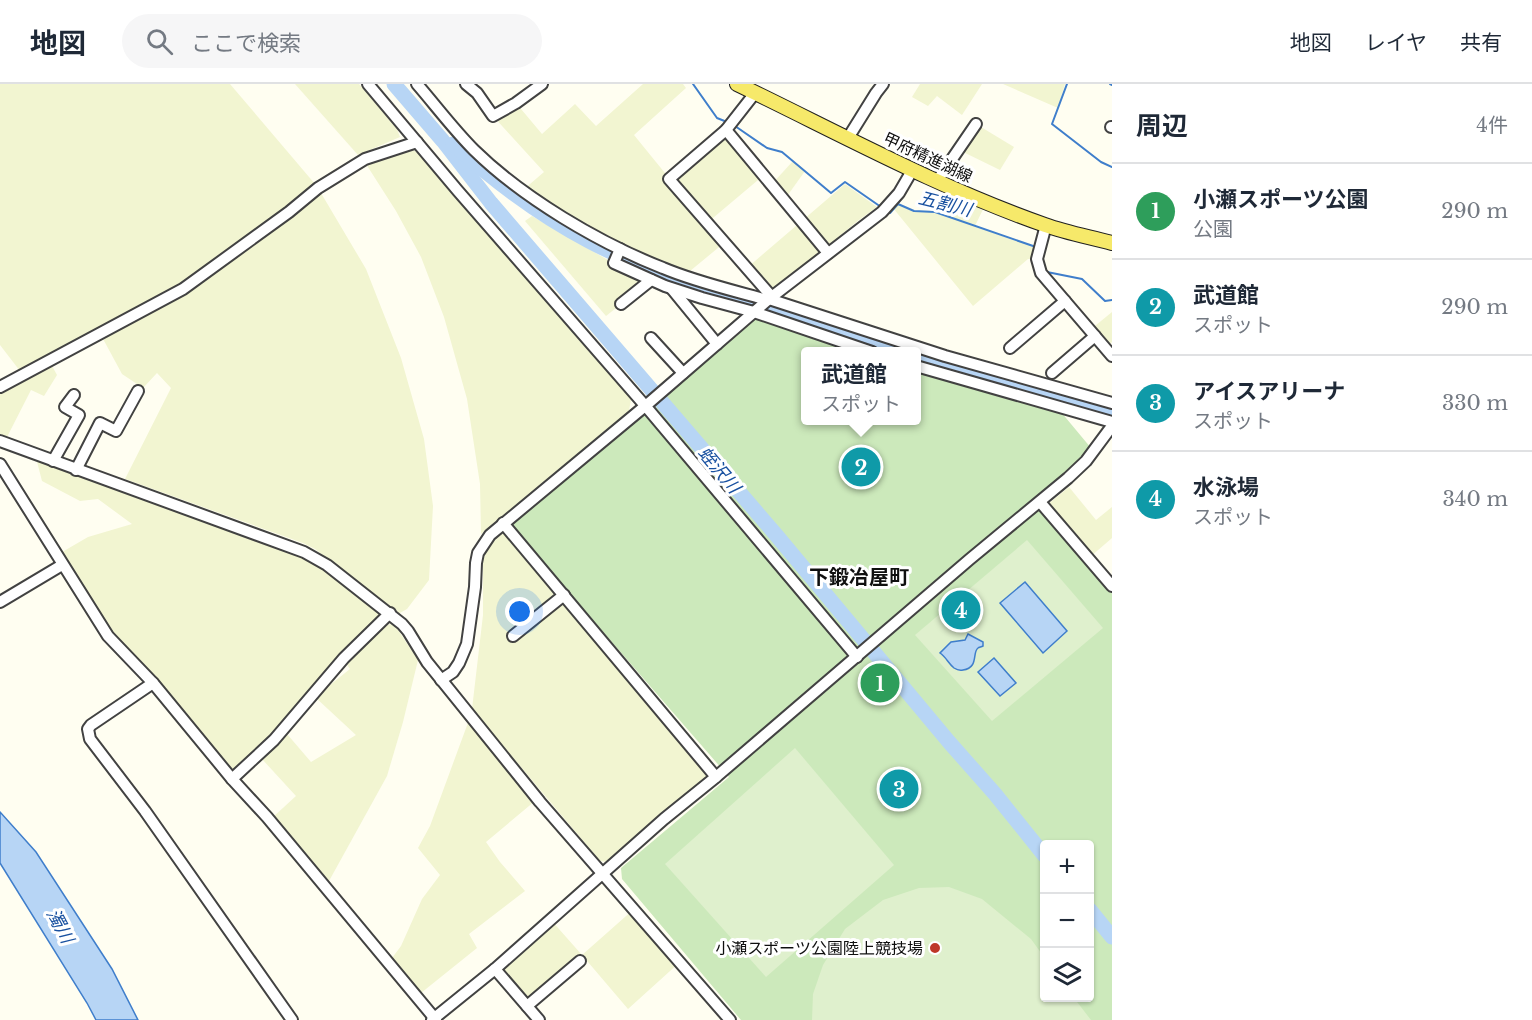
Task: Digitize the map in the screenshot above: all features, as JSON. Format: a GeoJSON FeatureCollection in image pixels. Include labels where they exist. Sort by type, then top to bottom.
{"type":"FeatureCollection","features":[{"type":"Feature","properties":{"kind":"main road","name":"甲府精進湖線"},"geometry":{"type":"LineString","coordinates":[[737,84],[986,203],[1046,225],[1112,243]]}},
{"type":"Feature","properties":{"kind":"street"},"geometry":{"type":"LineString","coordinates":[[368,84],[647,404],[859,655]]}},
{"type":"Feature","properties":{"kind":"street"},"geometry":{"type":"LineString","coordinates":[[417,84],[473,149],[492,165],[560,215],[620,250],[696,280],[769,299],[917,347]]}},
{"type":"Feature","properties":{"kind":"street"},"geometry":{"type":"LineString","coordinates":[[466,84],[477,93],[493,116],[542,84]]}},
{"type":"Feature","properties":{"kind":"street"},"geometry":{"type":"LineString","coordinates":[[848,138],[883,84]]}},
{"type":"Feature","properties":{"kind":"street"},"geometry":{"type":"LineString","coordinates":[[755,93],[730,126],[669,179],[769,299]]}},
{"type":"Feature","properties":{"kind":"street"},"geometry":{"type":"LineString","coordinates":[[937,181],[976,124]]}},
{"type":"Feature","properties":{"kind":"street"},"geometry":{"type":"LineString","coordinates":[[730,126],[828,253]]}},
{"type":"Feature","properties":{"kind":"street"},"geometry":{"type":"LineString","coordinates":[[0,387],[183,289],[289,212],[318,188],[365,159],[417,142]]}},
{"type":"Feature","properties":{"kind":"street"},"geometry":{"type":"LineString","coordinates":[[441,680],[453,672],[467,644],[478,553],[490,535],[769,299],[886,208],[899,193],[913,169]]}},
{"type":"Feature","properties":{"kind":"street"},"geometry":{"type":"LineString","coordinates":[[1046,225],[1036,260],[1041,273],[1112,356]]}},
{"type":"Feature","properties":{"kind":"street"},"geometry":{"type":"LineString","coordinates":[[620,250],[614,263],[651,280],[860,347]]}},
{"type":"Feature","properties":{"kind":"street"},"geometry":{"type":"LineString","coordinates":[[621,304],[651,280]]}},
{"type":"Feature","properties":{"kind":"street"},"geometry":{"type":"LineString","coordinates":[[671,287],[717,344]]}},
{"type":"Feature","properties":{"kind":"street"},"geometry":{"type":"LineString","coordinates":[[1010,348],[1065,301]]}},
{"type":"Feature","properties":{"kind":"street"},"geometry":{"type":"LineString","coordinates":[[1052,373],[1095,336]]}},
{"type":"Feature","properties":{"kind":"street"},"geometry":{"type":"LineString","coordinates":[[651,338],[683,373]]}},
{"type":"Feature","properties":{"kind":"street"},"geometry":{"type":"LineString","coordinates":[[921,348],[1112,403]]}},
{"type":"Feature","properties":{"kind":"street"},"geometry":{"type":"LineString","coordinates":[[940,373],[945,356]]}},
{"type":"Feature","properties":{"kind":"street"},"geometry":{"type":"LineString","coordinates":[[0,464],[108,636],[153,683],[434,1019],[495,969],[664,819],[1040,502],[1086,461],[1112,424],[921,367]]}},
{"type":"Feature","properties":{"kind":"street"},"geometry":{"type":"LineString","coordinates":[[76,470],[100,423],[116,431],[138,391]]}},
{"type":"Feature","properties":{"kind":"street"},"geometry":{"type":"LineString","coordinates":[[53,461],[79,415],[65,407],[74,395]]}},
{"type":"Feature","properties":{"kind":"street"},"geometry":{"type":"LineString","coordinates":[[0,441],[304,552],[327,565],[390,614],[408,631],[441,680],[540,802],[730,1020]]}},
{"type":"Feature","properties":{"kind":"street"},"geometry":{"type":"LineString","coordinates":[[1040,502],[1112,586]]}},
{"type":"Feature","properties":{"kind":"street"},"geometry":{"type":"LineString","coordinates":[[503,523],[716,777]]}},
{"type":"Feature","properties":{"kind":"street"},"geometry":{"type":"LineString","coordinates":[[0,602],[63,565]]}},
{"type":"Feature","properties":{"kind":"street"},"geometry":{"type":"LineString","coordinates":[[513,636],[564,595]]}},
{"type":"Feature","properties":{"kind":"street"},"geometry":{"type":"LineString","coordinates":[[232,779],[274,740],[344,658],[390,614]]}},
{"type":"Feature","properties":{"kind":"street"},"geometry":{"type":"LineString","coordinates":[[153,683],[91,725],[88,729],[90,739],[151,820],[292,1020]]}},
{"type":"Feature","properties":{"kind":"street"},"geometry":{"type":"LineString","coordinates":[[527,1006],[580,961]]}},
{"type":"Feature","properties":{"kind":"street"},"geometry":{"type":"LineString","coordinates":[[495,969],[539,1020]]}},
{"type":"Feature","properties":{"kind":"green space"},"geometry":{"type":"Polygon","coordinates":[[[0,84],[230,84],[315,184],[207,267],[166,294],[20,371],[0,345],[0,84]]]}},
{"type":"Feature","properties":{"kind":"green space"},"geometry":{"type":"Polygon","coordinates":[[[295,84],[359,84],[397,129],[400,137],[358,155],[295,84]]]}},
{"type":"Feature","properties":{"kind":"green space"},"geometry":{"type":"Polygon","coordinates":[[[643,84],[683,84],[686,88],[634,135],[669,178],[726,130],[764,175],[707,223],[724,243],[684,276],[663,268],[523,190],[544,172],[493,116],[516,103],[542,134],[575,104],[596,126],[643,84]]]}},
{"type":"Feature","properties":{"kind":"green space"},"geometry":{"type":"Polygon","coordinates":[[[920,84],[982,84],[962,115],[937,96],[928,106],[912,97],[920,84]]]}},
{"type":"Feature","properties":{"kind":"green space"},"geometry":{"type":"Polygon","coordinates":[[[1003,84],[1065,84],[1058,108],[1003,84]]]}},
{"type":"Feature","properties":{"kind":"green space"},"geometry":{"type":"Polygon","coordinates":[[[976,124],[1014,147],[1000,170],[959,150],[976,124]]]}},
{"type":"Feature","properties":{"kind":"green space"},"geometry":{"type":"Polygon","coordinates":[[[410,149],[422,154],[631,399],[629,411],[481,534],[480,484],[467,399],[444,317],[421,257],[396,211],[366,164],[410,149]]]}},
{"type":"Feature","properties":{"kind":"green space"},"geometry":{"type":"Polygon","coordinates":[[[793,161],[805,171],[785,199],[772,184],[793,161]]]}},
{"type":"Feature","properties":{"kind":"green space"},"geometry":{"type":"Polygon","coordinates":[[[845,184],[877,207],[770,293],[748,267],[845,184]]]}},
{"type":"Feature","properties":{"kind":"green space"},"geometry":{"type":"Polygon","coordinates":[[[949,186],[986,203],[975,226],[1040,247],[1037,259],[1028,259],[973,306],[893,208],[896,203],[914,211],[935,212],[949,186]]]}},
{"type":"Feature","properties":{"kind":"green space"},"geometry":{"type":"Polygon","coordinates":[[[318,188],[366,269],[401,358],[424,439],[433,506],[429,580],[407,609],[398,614],[315,549],[303,543],[125,479],[171,388],[157,373],[143,388],[122,374],[102,337],[200,285],[318,188]]]}},
{"type":"Feature","properties":{"kind":"green space"},"geometry":{"type":"Polygon","coordinates":[[[532,216],[613,263],[651,280],[606,316],[525,221],[532,216]]]}},
{"type":"Feature","properties":{"kind":"green space"},"geometry":{"type":"Polygon","coordinates":[[[754,312],[856,347],[801,347],[801,425],[921,425],[921,369],[1056,406],[1091,448],[1036,501],[1112,590],[1112,1020],[741,1020],[622,879],[621,868],[729,777],[511,526],[754,312]]]}},
{"type":"Feature","properties":{"kind":"green space"},"geometry":{"type":"Polygon","coordinates":[[[1112,312],[1112,342],[1105,348],[1090,330],[1112,312]]]}},
{"type":"Feature","properties":{"kind":"green space"},"geometry":{"type":"Polygon","coordinates":[[[51,364],[57,375],[44,396],[31,390],[7,437],[0,434],[0,390],[51,364]]]}},
{"type":"Feature","properties":{"kind":"green space"},"geometry":{"type":"Polygon","coordinates":[[[35,454],[304,552],[390,613],[232,779],[119,648],[57,555],[88,537],[132,524],[98,499],[80,501],[42,481],[35,454]]]}},
{"type":"Feature","properties":{"kind":"green space"},"geometry":{"type":"Polygon","coordinates":[[[1069,487],[1096,520],[1112,507],[1112,538],[1090,557],[1047,505],[1069,487]]]}},
{"type":"Feature","properties":{"kind":"green space"},"geometry":{"type":"Polygon","coordinates":[[[505,532],[708,773],[707,778],[608,862],[600,861],[472,709],[483,615],[483,559],[488,548],[505,532]]]}},
{"type":"Feature","properties":{"kind":"green space"},"geometry":{"type":"Polygon","coordinates":[[[1027,540],[1103,628],[992,721],[915,635],[1027,540]]]}},
{"type":"Feature","properties":{"kind":"green space"},"geometry":{"type":"Polygon","coordinates":[[[392,624],[418,660],[403,722],[387,776],[329,881],[272,818],[296,796],[262,759],[287,734],[311,762],[356,735],[315,697],[350,669],[345,662],[386,625],[392,624]]]}},
{"type":"Feature","properties":{"kind":"green space"},"geometry":{"type":"Polygon","coordinates":[[[469,720],[535,801],[486,842],[525,891],[469,934],[477,948],[421,993],[392,958],[401,946],[422,899],[440,875],[418,848],[430,826],[469,720]]]}},
{"type":"Feature","properties":{"kind":"green space"},"geometry":{"type":"Polygon","coordinates":[[[795,748],[894,865],[766,977],[665,864],[795,748]]]}},
{"type":"Feature","properties":{"kind":"green space","name":"小瀬スポーツ公園陸上競技場"},"geometry":{"type":"Polygon","coordinates":[[[949,887],[982,899],[1031,939],[1040,951],[1040,1002],[1077,1002],[1091,1020],[812,1020],[813,994],[823,965],[845,929],[883,900],[919,888],[949,887]]]}},
{"type":"Feature","properties":{"kind":"green space"},"geometry":{"type":"Polygon","coordinates":[[[634,909],[680,962],[628,1009],[582,955],[634,909]]]}},
{"type":"Feature","properties":{"kind":"green space"},"geometry":{"type":"Polygon","coordinates":[[[551,920],[582,955],[524,1002],[495,969],[551,920]]]}},
{"type":"Feature","properties":{"kind":"water"},"geometry":{"type":"Polygon","coordinates":[[[1025,582],[1067,631],[1043,653],[1000,603],[1025,582]]]}},
{"type":"Feature","properties":{"kind":"water"},"geometry":{"type":"Polygon","coordinates":[[[968,634],[983,642],[983,646],[976,650],[973,663],[968,669],[958,670],[940,653],[951,642],[965,640],[968,634]]]}},
{"type":"Feature","properties":{"kind":"water"},"geometry":{"type":"Polygon","coordinates":[[[994,658],[1016,683],[1000,696],[978,672],[994,658]]]}},
{"type":"Feature","properties":{"kind":"water","name":"濁川"},"geometry":{"type":"Polygon","coordinates":[[[0,812],[36,852],[112,969],[138,1020],[96,1020],[0,863],[0,812]]]}},
{"type":"Feature","properties":{"kind":"waterway","name":"蛭沢川"},"geometry":{"type":"LineString","coordinates":[[394,84],[443,141],[491,203],[777,536],[1040,850]]}},
{"type":"Feature","properties":{"kind":"waterway","name":"五割川"},"geometry":{"type":"LineString","coordinates":[[693,84],[717,118],[727,122]]}},
{"type":"Feature","properties":{"kind":"waterway","name":"五割川"},"geometry":{"type":"LineString","coordinates":[[1067,84],[1052,124],[1101,162],[1112,167]]}},
{"type":"Feature","properties":{"kind":"waterway","name":"五割川"},"geometry":{"type":"LineString","coordinates":[[735,126],[767,148],[782,152],[831,193],[845,182],[881,207]]}},
{"type":"Feature","properties":{"kind":"waterway"},"geometry":{"type":"LineString","coordinates":[[453,144],[484,171],[535,209],[589,241],[626,259],[744,304],[889,347]]}},
{"type":"Feature","properties":{"kind":"waterway","name":"五割川"},"geometry":{"type":"LineString","coordinates":[[888,212],[890,213],[898,204],[914,211],[935,212],[1037,249]]}},
{"type":"Feature","properties":{"kind":"waterway","name":"五割川"},"geometry":{"type":"LineString","coordinates":[[1047,272],[1082,279],[1105,301],[1112,300]]}},
{"type":"Feature","properties":{"kind":"waterway"},"geometry":{"type":"LineString","coordinates":[[921,357],[1112,414]]}},
{"type":"Feature","properties":{"kind":"waterway","name":"蛭沢川"},"geometry":{"type":"LineString","coordinates":[[1094,915],[1112,937]]}},
{"type":"Feature","properties":{"kind":"place","name":"武道館"},"geometry":{"type":"Point","coordinates":[861,467]}},
{"type":"Feature","properties":{"kind":"place","name":"水泳場"},"geometry":{"type":"Point","coordinates":[961,610]}},
{"type":"Feature","properties":{"kind":"place","name":"小瀬スポーツ公園"},"geometry":{"type":"Point","coordinates":[880,683]}},
{"type":"Feature","properties":{"kind":"place","name":"アイスアリーナ"},"geometry":{"type":"Point","coordinates":[899,789]}},
{"type":"Feature","properties":{"kind":"place","name":"小瀬スポーツ公園陸上競技場"},"geometry":{"type":"Point","coordinates":[935,948]}},
{"type":"Feature","properties":{"kind":"district","name":"下鍛冶屋町"},"geometry":{"type":"Point","coordinates":[859,577]}}]}
